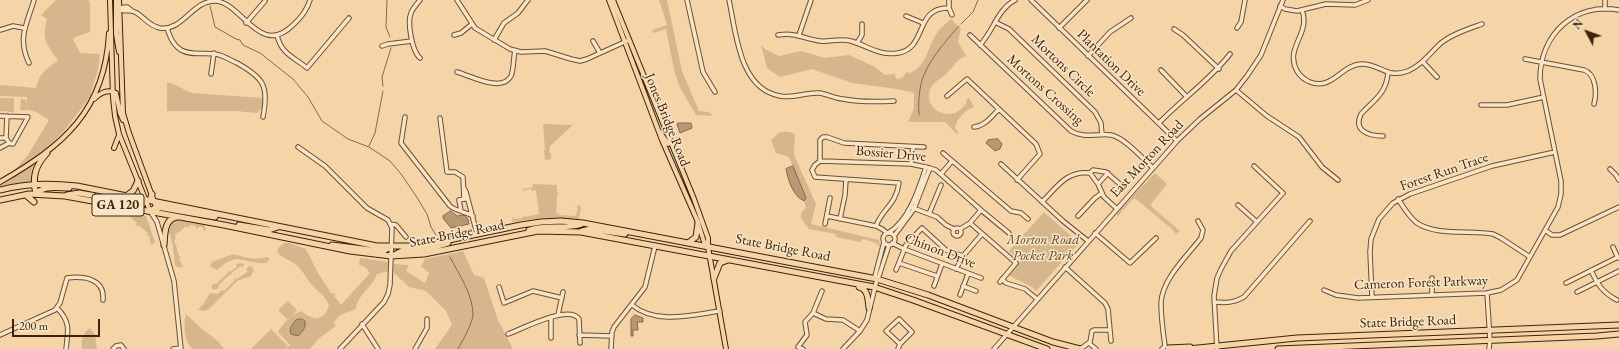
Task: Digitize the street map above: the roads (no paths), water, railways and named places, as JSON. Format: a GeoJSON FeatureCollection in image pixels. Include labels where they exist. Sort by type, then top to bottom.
{"type":"FeatureCollection","features":[{"type":"Feature","properties":{"kind":"highway"},"geometry":{"type":"LineString","coordinates":[[36,194],[34,184],[36,168],[47,153]]}},
{"type":"Feature","properties":{"kind":"highway"},"geometry":{"type":"LineString","coordinates":[[126,196],[133,191],[138,181]]}},
{"type":"Feature","properties":{"kind":"highway","name":"State Bridge Road"},"geometry":{"type":"LineString","coordinates":[[0,190],[34,184],[60,184],[77,186],[371,245],[426,245],[541,222],[561,221],[582,223],[877,279],[928,295],[1053,342],[1080,349]]}},
{"type":"Feature","properties":{"kind":"highway"},"geometry":{"type":"LineString","coordinates":[[36,194],[39,190],[44,188],[69,188],[77,186]]}},
{"type":"Feature","properties":{"kind":"highway"},"geometry":{"type":"LineString","coordinates":[[65,196],[79,193],[139,204],[149,201],[152,194]]}},
{"type":"Feature","properties":{"kind":"highway","name":"State Bridge Road"},"geometry":{"type":"LineString","coordinates":[[36,194],[65,196],[150,212],[157,210],[179,216],[321,245],[391,256],[424,254],[538,231],[581,232],[874,287],[1047,349]]}},
{"type":"Feature","properties":{"kind":"highway","name":"GA 120"},"geometry":{"type":"LineString","coordinates":[[0,200],[36,194]]}},
{"type":"Feature","properties":{"kind":"highway"},"geometry":{"type":"LineString","coordinates":[[25,195],[34,202]]}},
{"type":"Feature","properties":{"kind":"highway"},"geometry":{"type":"LineString","coordinates":[[157,210],[216,217],[221,215]]}},
{"type":"Feature","properties":{"kind":"highway"},"geometry":{"type":"LineString","coordinates":[[164,245],[168,222],[171,218],[179,216]]}},
{"type":"Feature","properties":{"kind":"highway"},"geometry":{"type":"LineString","coordinates":[[513,235],[538,227],[574,227],[582,223]]}},
{"type":"Feature","properties":{"kind":"highway"},"geometry":{"type":"LineString","coordinates":[[688,243],[696,237],[698,223]]}},
{"type":"Feature","properties":{"kind":"highway"},"geometry":{"type":"LineString","coordinates":[[224,225],[250,226],[269,230],[279,227]]}},
{"type":"Feature","properties":{"kind":"highway"},"geometry":{"type":"LineString","coordinates":[[581,232],[590,229],[612,233],[641,234]]}},
{"type":"Feature","properties":{"kind":"highway"},"geometry":{"type":"LineString","coordinates":[[391,256],[402,251],[437,247],[458,238]]}},
{"type":"Feature","properties":{"kind":"highway"},"geometry":{"type":"LineString","coordinates":[[321,245],[344,245],[379,251],[383,251],[392,245]]}},
{"type":"Feature","properties":{"kind":"highway"},"geometry":{"type":"LineString","coordinates":[[702,254],[708,247]]}},
{"type":"Feature","properties":{"kind":"highway"},"geometry":{"type":"LineString","coordinates":[[714,278],[720,263],[730,260]]}},
{"type":"Feature","properties":{"kind":"highway","name":"State Bridge Road"},"geometry":{"type":"LineString","coordinates":[[835,280],[841,283],[864,288],[870,308]]}},
{"type":"Feature","properties":{"kind":"highway","name":"State Bridge Road"},"geometry":{"type":"LineString","coordinates":[[1188,349],[1217,348],[1297,338],[1489,332],[1619,325]]}},
{"type":"Feature","properties":{"kind":"highway","name":"State Bridge Road"},"geometry":{"type":"LineString","coordinates":[[1278,349],[1462,341],[1490,344],[1619,334]]}},
{"type":"Feature","properties":{"kind":"highway","name":"State Bridge Road"},"geometry":{"type":"LineString","coordinates":[[1165,348],[1192,346],[1199,348]]}},
{"type":"Feature","properties":{"kind":"main road"},"geometry":{"type":"LineString","coordinates":[[110,0],[115,116],[119,134],[138,181],[149,201],[150,212]]}},
{"type":"Feature","properties":{"kind":"main road"},"geometry":{"type":"LineString","coordinates":[[116,0],[120,9],[116,34],[121,58]]}},
{"type":"Feature","properties":{"kind":"main road","name":"GA 120"},"geometry":{"type":"LineString","coordinates":[[119,0],[122,102],[126,124],[152,194]]}},
{"type":"Feature","properties":{"kind":"main road","name":"Jones Bridge Road"},"geometry":{"type":"LineString","coordinates":[[608,0],[690,189],[708,238],[708,247],[726,349]]}},
{"type":"Feature","properties":{"kind":"main road","name":"Jones Bridge Road"},"geometry":{"type":"LineString","coordinates":[[613,0],[658,130],[698,223],[704,242],[708,247]]}},
{"type":"Feature","properties":{"kind":"main road"},"geometry":{"type":"LineString","coordinates":[[92,102],[104,70],[111,21]]}},
{"type":"Feature","properties":{"kind":"main road"},"geometry":{"type":"LineString","coordinates":[[0,181],[54,148],[100,94],[113,91]]}},
{"type":"Feature","properties":{"kind":"main road"},"geometry":{"type":"LineString","coordinates":[[113,91],[117,94],[120,113],[126,124]]}},
{"type":"Feature","properties":{"kind":"main road"},"geometry":{"type":"LineString","coordinates":[[658,130],[668,143],[674,159],[678,164]]}},
{"type":"Feature","properties":{"kind":"main road"},"geometry":{"type":"LineString","coordinates":[[119,134],[114,148],[118,146],[125,149]]}},
{"type":"Feature","properties":{"kind":"main road"},"geometry":{"type":"LineString","coordinates":[[673,166],[677,169],[682,181],[690,189]]}},
{"type":"Feature","properties":{"kind":"main road","name":"GA 120"},"geometry":{"type":"LineString","coordinates":[[149,201],[157,210]]}},
{"type":"Feature","properties":{"kind":"street"},"geometry":{"type":"LineString","coordinates":[[29,63],[24,46],[24,28],[34,0]]}},
{"type":"Feature","properties":{"kind":"street"},"geometry":{"type":"LineString","coordinates":[[120,9],[127,7],[151,25],[159,28],[167,28],[179,23],[200,5],[214,1],[223,1],[246,23],[263,33],[277,35],[288,30],[297,21],[307,10],[310,0]]}},
{"type":"Feature","properties":{"kind":"street"},"geometry":{"type":"LineString","coordinates":[[420,0],[410,15],[414,51],[420,58]]}},
{"type":"Feature","properties":{"kind":"street"},"geometry":{"type":"LineString","coordinates":[[457,0],[478,31],[515,51],[545,51],[580,61],[587,60],[627,41]]}},
{"type":"Feature","properties":{"kind":"street"},"geometry":{"type":"LineString","coordinates":[[494,40],[504,23],[518,13],[528,0]]}},
{"type":"Feature","properties":{"kind":"street"},"geometry":{"type":"LineString","coordinates":[[688,0],[703,72],[715,92]]}},
{"type":"Feature","properties":{"kind":"street"},"geometry":{"type":"LineString","coordinates":[[729,0],[744,66],[754,81],[768,92],[784,97],[819,93],[843,100],[894,101]]}},
{"type":"Feature","properties":{"kind":"street"},"geometry":{"type":"LineString","coordinates":[[799,35],[810,0]]}},
{"type":"Feature","properties":{"kind":"street"},"geometry":{"type":"LineString","coordinates":[[949,0],[949,8],[952,15]]}},
{"type":"Feature","properties":{"kind":"street"},"geometry":{"type":"LineString","coordinates":[[980,45],[990,34],[995,22],[1004,9],[1015,0]]}},
{"type":"Feature","properties":{"kind":"street","name":"Plantation Drive"},"geometry":{"type":"LineString","coordinates":[[1031,0],[1177,141]]}},
{"type":"Feature","properties":{"kind":"street"},"geometry":{"type":"LineString","coordinates":[[1059,28],[1087,0]]}},
{"type":"Feature","properties":{"kind":"street"},"geometry":{"type":"LineString","coordinates":[[1236,28],[1241,22],[1245,0]]}},
{"type":"Feature","properties":{"kind":"street","name":"East Morton Road"},"geometry":{"type":"LineString","coordinates":[[994,349],[1177,141],[1236,90],[1252,70],[1261,55],[1282,0]]}},
{"type":"Feature","properties":{"kind":"street"},"geometry":{"type":"LineString","coordinates":[[1280,6],[1285,9],[1296,11],[1326,4],[1355,5],[1368,0]]}},
{"type":"Feature","properties":{"kind":"street"},"geometry":{"type":"LineString","coordinates":[[1605,0],[1605,9]]}},
{"type":"Feature","properties":{"kind":"street"},"geometry":{"type":"LineString","coordinates":[[246,23],[265,1]]}},
{"type":"Feature","properties":{"kind":"street"},"geometry":{"type":"LineString","coordinates":[[110,8],[131,10]]}},
{"type":"Feature","properties":{"kind":"street"},"geometry":{"type":"LineString","coordinates":[[778,35],[788,33],[819,41],[846,40],[880,53],[902,52],[910,48],[916,42],[927,16],[941,8],[949,8]]}},
{"type":"Feature","properties":{"kind":"street","name":"Cameron Forest Parkway"},"geometry":{"type":"LineString","coordinates":[[1324,290],[1347,297],[1372,297],[1488,292],[1501,290],[1513,284],[1520,275],[1558,207],[1561,194],[1561,181],[1540,79],[1541,62],[1549,41],[1564,24],[1583,13],[1605,9],[1619,10]]}},
{"type":"Feature","properties":{"kind":"street"},"geometry":{"type":"LineString","coordinates":[[1302,10],[1305,19],[1304,28],[1295,47],[1293,57],[1296,70],[1304,79],[1313,84],[1325,84],[1332,81],[1351,66],[1357,64],[1369,64],[1388,73],[1408,71],[1423,62],[1447,38],[1482,24]]}},
{"type":"Feature","properties":{"kind":"street"},"geometry":{"type":"LineString","coordinates":[[906,16],[923,23]]}},
{"type":"Feature","properties":{"kind":"street"},"geometry":{"type":"LineString","coordinates":[[277,35],[282,48],[307,68],[350,18]]}},
{"type":"Feature","properties":{"kind":"street"},"geometry":{"type":"LineString","coordinates":[[1088,56],[1110,32],[1131,18]]}},
{"type":"Feature","properties":{"kind":"street","name":"Mortons Circle"},"geometry":{"type":"LineString","coordinates":[[995,22],[1009,30],[1095,112],[1101,123],[1102,135]]}},
{"type":"Feature","properties":{"kind":"street"},"geometry":{"type":"LineString","coordinates":[[454,35],[461,33],[472,24]]}},
{"type":"Feature","properties":{"kind":"street"},"geometry":{"type":"LineString","coordinates":[[857,43],[862,35],[862,24]]}},
{"type":"Feature","properties":{"kind":"street"},"geometry":{"type":"LineString","coordinates":[[0,30],[13,26],[24,28]]}},
{"type":"Feature","properties":{"kind":"street"},"geometry":{"type":"LineString","coordinates":[[167,28],[172,42],[182,51],[192,54],[214,54],[224,57],[250,70],[260,78],[266,95],[263,117]]}},
{"type":"Feature","properties":{"kind":"street"},"geometry":{"type":"LineString","coordinates":[[1174,29],[1183,35],[1218,69]]}},
{"type":"Feature","properties":{"kind":"street","name":"Mortons Crossing"},"geometry":{"type":"LineString","coordinates":[[970,35],[1071,131],[1082,136],[1102,135],[1120,139],[1153,168]]}},
{"type":"Feature","properties":{"kind":"street"},"geometry":{"type":"LineString","coordinates":[[382,46],[412,41]]}},
{"type":"Feature","properties":{"kind":"street"},"geometry":{"type":"LineString","coordinates":[[593,41],[600,53]]}},
{"type":"Feature","properties":{"kind":"street"},"geometry":{"type":"LineString","coordinates":[[457,72],[493,84],[502,83],[508,80],[512,74],[515,51]]}},
{"type":"Feature","properties":{"kind":"street"},"geometry":{"type":"LineString","coordinates":[[211,74],[214,54]]}},
{"type":"Feature","properties":{"kind":"street"},"geometry":{"type":"LineString","coordinates":[[1159,123],[1218,69],[1230,54]]}},
{"type":"Feature","properties":{"kind":"street"},"geometry":{"type":"LineString","coordinates":[[1525,59],[1589,72],[1593,79],[1596,98],[1594,104]]}},
{"type":"Feature","properties":{"kind":"street"},"geometry":{"type":"LineString","coordinates":[[1423,62],[1437,77]]}},
{"type":"Feature","properties":{"kind":"street"},"geometry":{"type":"LineString","coordinates":[[1162,70],[1187,97]]}},
{"type":"Feature","properties":{"kind":"street"},"geometry":{"type":"LineString","coordinates":[[1383,136],[1365,134],[1360,127],[1359,118],[1384,90],[1387,84],[1388,73]]}},
{"type":"Feature","properties":{"kind":"street"},"geometry":{"type":"LineString","coordinates":[[947,96],[967,79],[1036,144],[1040,154],[1017,180]]}},
{"type":"Feature","properties":{"kind":"street"},"geometry":{"type":"LineString","coordinates":[[1236,90],[1267,116],[1299,137],[1322,167],[1338,180]]}},
{"type":"Feature","properties":{"kind":"street"},"geometry":{"type":"LineString","coordinates":[[1481,105],[1507,105],[1544,97]]}},
{"type":"Feature","properties":{"kind":"street"},"geometry":{"type":"LineString","coordinates":[[974,127],[979,126],[989,119],[999,109]]}},
{"type":"Feature","properties":{"kind":"street"},"geometry":{"type":"LineString","coordinates":[[0,116],[28,117],[13,144],[9,143],[0,148]]}},
{"type":"Feature","properties":{"kind":"street"},"geometry":{"type":"LineString","coordinates":[[6,116],[6,138],[9,143]]}},
{"type":"Feature","properties":{"kind":"street"},"geometry":{"type":"LineString","coordinates":[[406,117],[401,143],[451,207],[473,216]]}},
{"type":"Feature","properties":{"kind":"street"},"geometry":{"type":"LineString","coordinates":[[440,118],[447,172],[455,172],[463,177],[466,198],[473,216],[477,234]]}},
{"type":"Feature","properties":{"kind":"street"},"geometry":{"type":"LineString","coordinates":[[876,226],[878,221],[893,202],[899,183],[815,177],[812,170],[820,161],[820,140],[823,137],[827,137],[844,143],[924,147]]}},
{"type":"Feature","properties":{"kind":"street"},"geometry":{"type":"LineString","coordinates":[[0,138],[6,138]]}},
{"type":"Feature","properties":{"kind":"street"},"geometry":{"type":"LineString","coordinates":[[298,147],[325,166],[367,208],[388,220],[392,228],[390,285],[388,294],[384,302],[340,349]]}},
{"type":"Feature","properties":{"kind":"street"},"geometry":{"type":"LineString","coordinates":[[911,164],[913,147]]}},
{"type":"Feature","properties":{"kind":"street","name":"Forest Run Trace"},"geometry":{"type":"LineString","coordinates":[[1372,297],[1368,246],[1379,219],[1388,207],[1398,199],[1492,166],[1555,152]]}},
{"type":"Feature","properties":{"kind":"street"},"geometry":{"type":"LineString","coordinates":[[943,153],[1010,211],[1021,213],[1028,219]]}},
{"type":"Feature","properties":{"kind":"street"},"geometry":{"type":"LineString","coordinates":[[941,174],[952,160]]}},
{"type":"Feature","properties":{"kind":"street","name":"Bossier Drive"},"geometry":{"type":"LineString","coordinates":[[820,161],[911,164],[936,170],[1009,233]]}},
{"type":"Feature","properties":{"kind":"street"},"geometry":{"type":"LineString","coordinates":[[1001,164],[1071,229],[1088,241]]}},
{"type":"Feature","properties":{"kind":"street"},"geometry":{"type":"LineString","coordinates":[[1217,348],[1214,302],[1218,278],[1231,251],[1283,193],[1254,166]]}},
{"type":"Feature","properties":{"kind":"street"},"geometry":{"type":"LineString","coordinates":[[843,349],[860,331],[867,320],[874,287],[891,244],[894,241],[894,236],[912,208],[928,167]]}},
{"type":"Feature","properties":{"kind":"street"},"geometry":{"type":"LineString","coordinates":[[1610,169],[1619,180]]}},
{"type":"Feature","properties":{"kind":"street"},"geometry":{"type":"LineString","coordinates":[[1042,202],[1072,174],[1090,173],[1093,170],[1108,173],[1121,185]]}},
{"type":"Feature","properties":{"kind":"street"},"geometry":{"type":"LineString","coordinates":[[1090,173],[1098,184],[1102,194],[1117,209]]}},
{"type":"Feature","properties":{"kind":"street"},"geometry":{"type":"LineString","coordinates":[[1098,184],[1108,173]]}},
{"type":"Feature","properties":{"kind":"street"},"geometry":{"type":"LineString","coordinates":[[840,219],[845,195],[846,179]]}},
{"type":"Feature","properties":{"kind":"street"},"geometry":{"type":"LineString","coordinates":[[929,214],[941,185]]}},
{"type":"Feature","properties":{"kind":"street"},"geometry":{"type":"LineString","coordinates":[[1078,216],[1095,198],[1102,194]]}},
{"type":"Feature","properties":{"kind":"street"},"geometry":{"type":"LineString","coordinates":[[461,211],[459,200],[466,198]]}},
{"type":"Feature","properties":{"kind":"street"},"geometry":{"type":"LineString","coordinates":[[825,224],[830,198]]}},
{"type":"Feature","properties":{"kind":"street"},"geometry":{"type":"LineString","coordinates":[[1398,199],[1411,218],[1423,227],[1434,230],[1493,234],[1530,257]]}},
{"type":"Feature","properties":{"kind":"street"},"geometry":{"type":"LineString","coordinates":[[1238,205],[1257,222]]}},
{"type":"Feature","properties":{"kind":"street"},"geometry":{"type":"LineString","coordinates":[[1545,230],[1552,235],[1560,235],[1619,206]]}},
{"type":"Feature","properties":{"kind":"street"},"geometry":{"type":"LineString","coordinates":[[912,208],[937,217],[946,225],[954,229],[957,227],[960,229],[970,223],[982,210]]}},
{"type":"Feature","properties":{"kind":"street"},"geometry":{"type":"LineString","coordinates":[[877,279],[875,276],[884,242],[883,237],[912,208]]}},
{"type":"Feature","properties":{"kind":"street"},"geometry":{"type":"LineString","coordinates":[[157,210],[157,222],[175,284],[181,348],[173,349]]}},
{"type":"Feature","properties":{"kind":"street"},"geometry":{"type":"LineString","coordinates":[[150,212],[157,222]]}},
{"type":"Feature","properties":{"kind":"street"},"geometry":{"type":"LineString","coordinates":[[827,216],[876,226],[894,236]]}},
{"type":"Feature","properties":{"kind":"street"},"geometry":{"type":"LineString","coordinates":[[1165,348],[1161,302],[1162,295],[1170,277],[1201,238],[1202,230],[1198,221]]}},
{"type":"Feature","properties":{"kind":"street"},"geometry":{"type":"LineString","coordinates":[[1214,302],[1236,302],[1244,297],[1310,222]]}},
{"type":"Feature","properties":{"kind":"street"},"geometry":{"type":"LineString","coordinates":[[970,223],[1016,263],[1002,279],[1025,289],[1037,299]]}},
{"type":"Feature","properties":{"kind":"street"},"geometry":{"type":"LineString","coordinates":[[390,224],[396,225],[406,237]]}},
{"type":"Feature","properties":{"kind":"street"},"geometry":{"type":"LineString","coordinates":[[896,270],[906,245],[922,228],[946,250],[963,256]]}},
{"type":"Feature","properties":{"kind":"street"},"geometry":{"type":"LineString","coordinates":[[954,229],[953,233],[957,236],[961,234],[960,229]]}},
{"type":"Feature","properties":{"kind":"street"},"geometry":{"type":"LineString","coordinates":[[1095,233],[1130,263],[1156,238]]}},
{"type":"Feature","properties":{"kind":"street"},"geometry":{"type":"LineString","coordinates":[[956,269],[963,256],[982,234]]}},
{"type":"Feature","properties":{"kind":"street"},"geometry":{"type":"LineString","coordinates":[[884,242],[891,244]]}},
{"type":"Feature","properties":{"kind":"street","name":"Chinon Drive"},"geometry":{"type":"LineString","coordinates":[[891,244],[981,278]]}},
{"type":"Feature","properties":{"kind":"street"},"geometry":{"type":"LineString","coordinates":[[611,349],[614,327],[643,291],[647,282],[655,246]]}},
{"type":"Feature","properties":{"kind":"street"},"geometry":{"type":"LineString","coordinates":[[1566,283],[1618,258],[1613,247]]}},
{"type":"Feature","properties":{"kind":"street"},"geometry":{"type":"LineString","coordinates":[[899,263],[937,276]]}},
{"type":"Feature","properties":{"kind":"street"},"geometry":{"type":"LineString","coordinates":[[934,286],[942,264]]}},
{"type":"Feature","properties":{"kind":"street"},"geometry":{"type":"LineString","coordinates":[[1065,267],[1105,303],[1108,309],[1111,342]]}},
{"type":"Feature","properties":{"kind":"street"},"geometry":{"type":"LineString","coordinates":[[1591,270],[1596,282],[1605,293],[1617,300]]}},
{"type":"Feature","properties":{"kind":"street"},"geometry":{"type":"LineString","coordinates":[[1578,292],[1619,271]]}},
{"type":"Feature","properties":{"kind":"street"},"geometry":{"type":"LineString","coordinates":[[72,273],[73,278]]}},
{"type":"Feature","properties":{"kind":"street"},"geometry":{"type":"LineString","coordinates":[[960,295],[968,274]]}},
{"type":"Feature","properties":{"kind":"street"},"geometry":{"type":"LineString","coordinates":[[0,335],[48,314],[57,308],[62,298],[67,278],[96,281],[102,290],[103,300]]}},
{"type":"Feature","properties":{"kind":"street"},"geometry":{"type":"LineString","coordinates":[[1432,278],[1432,295]]}},
{"type":"Feature","properties":{"kind":"street"},"geometry":{"type":"LineString","coordinates":[[963,286],[976,291]]}},
{"type":"Feature","properties":{"kind":"street"},"geometry":{"type":"LineString","coordinates":[[499,287],[504,303],[533,292],[562,298]]}},
{"type":"Feature","properties":{"kind":"street"},"geometry":{"type":"LineString","coordinates":[[803,349],[798,347],[807,335],[805,322],[813,312],[822,291]]}},
{"type":"Feature","properties":{"kind":"street"},"geometry":{"type":"LineString","coordinates":[[558,315],[563,292]]}},
{"type":"Feature","properties":{"kind":"street"},"geometry":{"type":"LineString","coordinates":[[1488,292],[1490,344]]}},
{"type":"Feature","properties":{"kind":"street"},"geometry":{"type":"LineString","coordinates":[[632,305],[644,313],[672,318],[720,311]]}},
{"type":"Feature","properties":{"kind":"street"},"geometry":{"type":"LineString","coordinates":[[57,308],[64,315],[68,327],[66,349]]}},
{"type":"Feature","properties":{"kind":"street"},"geometry":{"type":"LineString","coordinates":[[813,312],[826,319],[843,320],[860,331]]}},
{"type":"Feature","properties":{"kind":"street"},"geometry":{"type":"LineString","coordinates":[[508,334],[551,317],[563,314],[577,316],[579,319],[580,343]]}},
{"type":"Feature","properties":{"kind":"street"},"geometry":{"type":"LineString","coordinates":[[551,317],[551,338]]}},
{"type":"Feature","properties":{"kind":"street"},"geometry":{"type":"LineString","coordinates":[[415,349],[426,328],[427,319]]}},
{"type":"Feature","properties":{"kind":"street"},"geometry":{"type":"LineString","coordinates":[[898,349],[900,344],[912,332],[899,319],[886,331],[900,344]]}},
{"type":"Feature","properties":{"kind":"street"},"geometry":{"type":"LineString","coordinates":[[362,324],[378,349]]}},
{"type":"Feature","properties":{"kind":"street"},"geometry":{"type":"LineString","coordinates":[[1080,349],[1090,342],[1092,331],[1110,330]]}},
{"type":"Feature","properties":{"kind":"street"},"geometry":{"type":"LineString","coordinates":[[580,335],[612,336]]}},
{"type":"Feature","properties":{"kind":"street"},"geometry":{"type":"LineString","coordinates":[[1090,342],[1090,344],[1096,349]]}},
{"type":"Feature","properties":{"kind":"street"},"geometry":{"type":"LineString","coordinates":[[113,349],[116,346],[121,345],[124,349]]}},
{"type":"Feature","properties":{"kind":"waterway"},"geometry":{"type":"LineString","coordinates":[[387,0],[386,27],[390,37]]}},
{"type":"Feature","properties":{"kind":"waterway"},"geometry":{"type":"LineString","coordinates":[[961,24],[973,12],[978,0]]}},
{"type":"Feature","properties":{"kind":"waterway"},"geometry":{"type":"LineString","coordinates":[[210,6],[215,27],[240,40],[243,45],[260,53],[293,79],[308,97],[322,121],[348,139],[369,147],[390,161],[416,196],[427,214],[431,227],[436,235]]}},
{"type":"Feature","properties":{"kind":"waterway"},"geometry":{"type":"LineString","coordinates":[[919,115],[919,95],[923,77],[931,61],[959,26]]}},
{"type":"Feature","properties":{"kind":"waterway"},"geometry":{"type":"LineString","coordinates":[[383,86],[382,77],[391,48]]}},
{"type":"Feature","properties":{"kind":"waterway"},"geometry":{"type":"LineString","coordinates":[[369,146],[375,133],[383,91]]}},
{"type":"Feature","properties":{"kind":"waterway"},"geometry":{"type":"LineString","coordinates":[[450,257],[468,292],[471,300],[473,315],[471,323],[458,349]]}},
{"type":"Feature","properties":{"kind":"park label","name":"Morton Road Pocket Park"},"geometry":{"type":"Point","coordinates":[1043,248]}}]}
